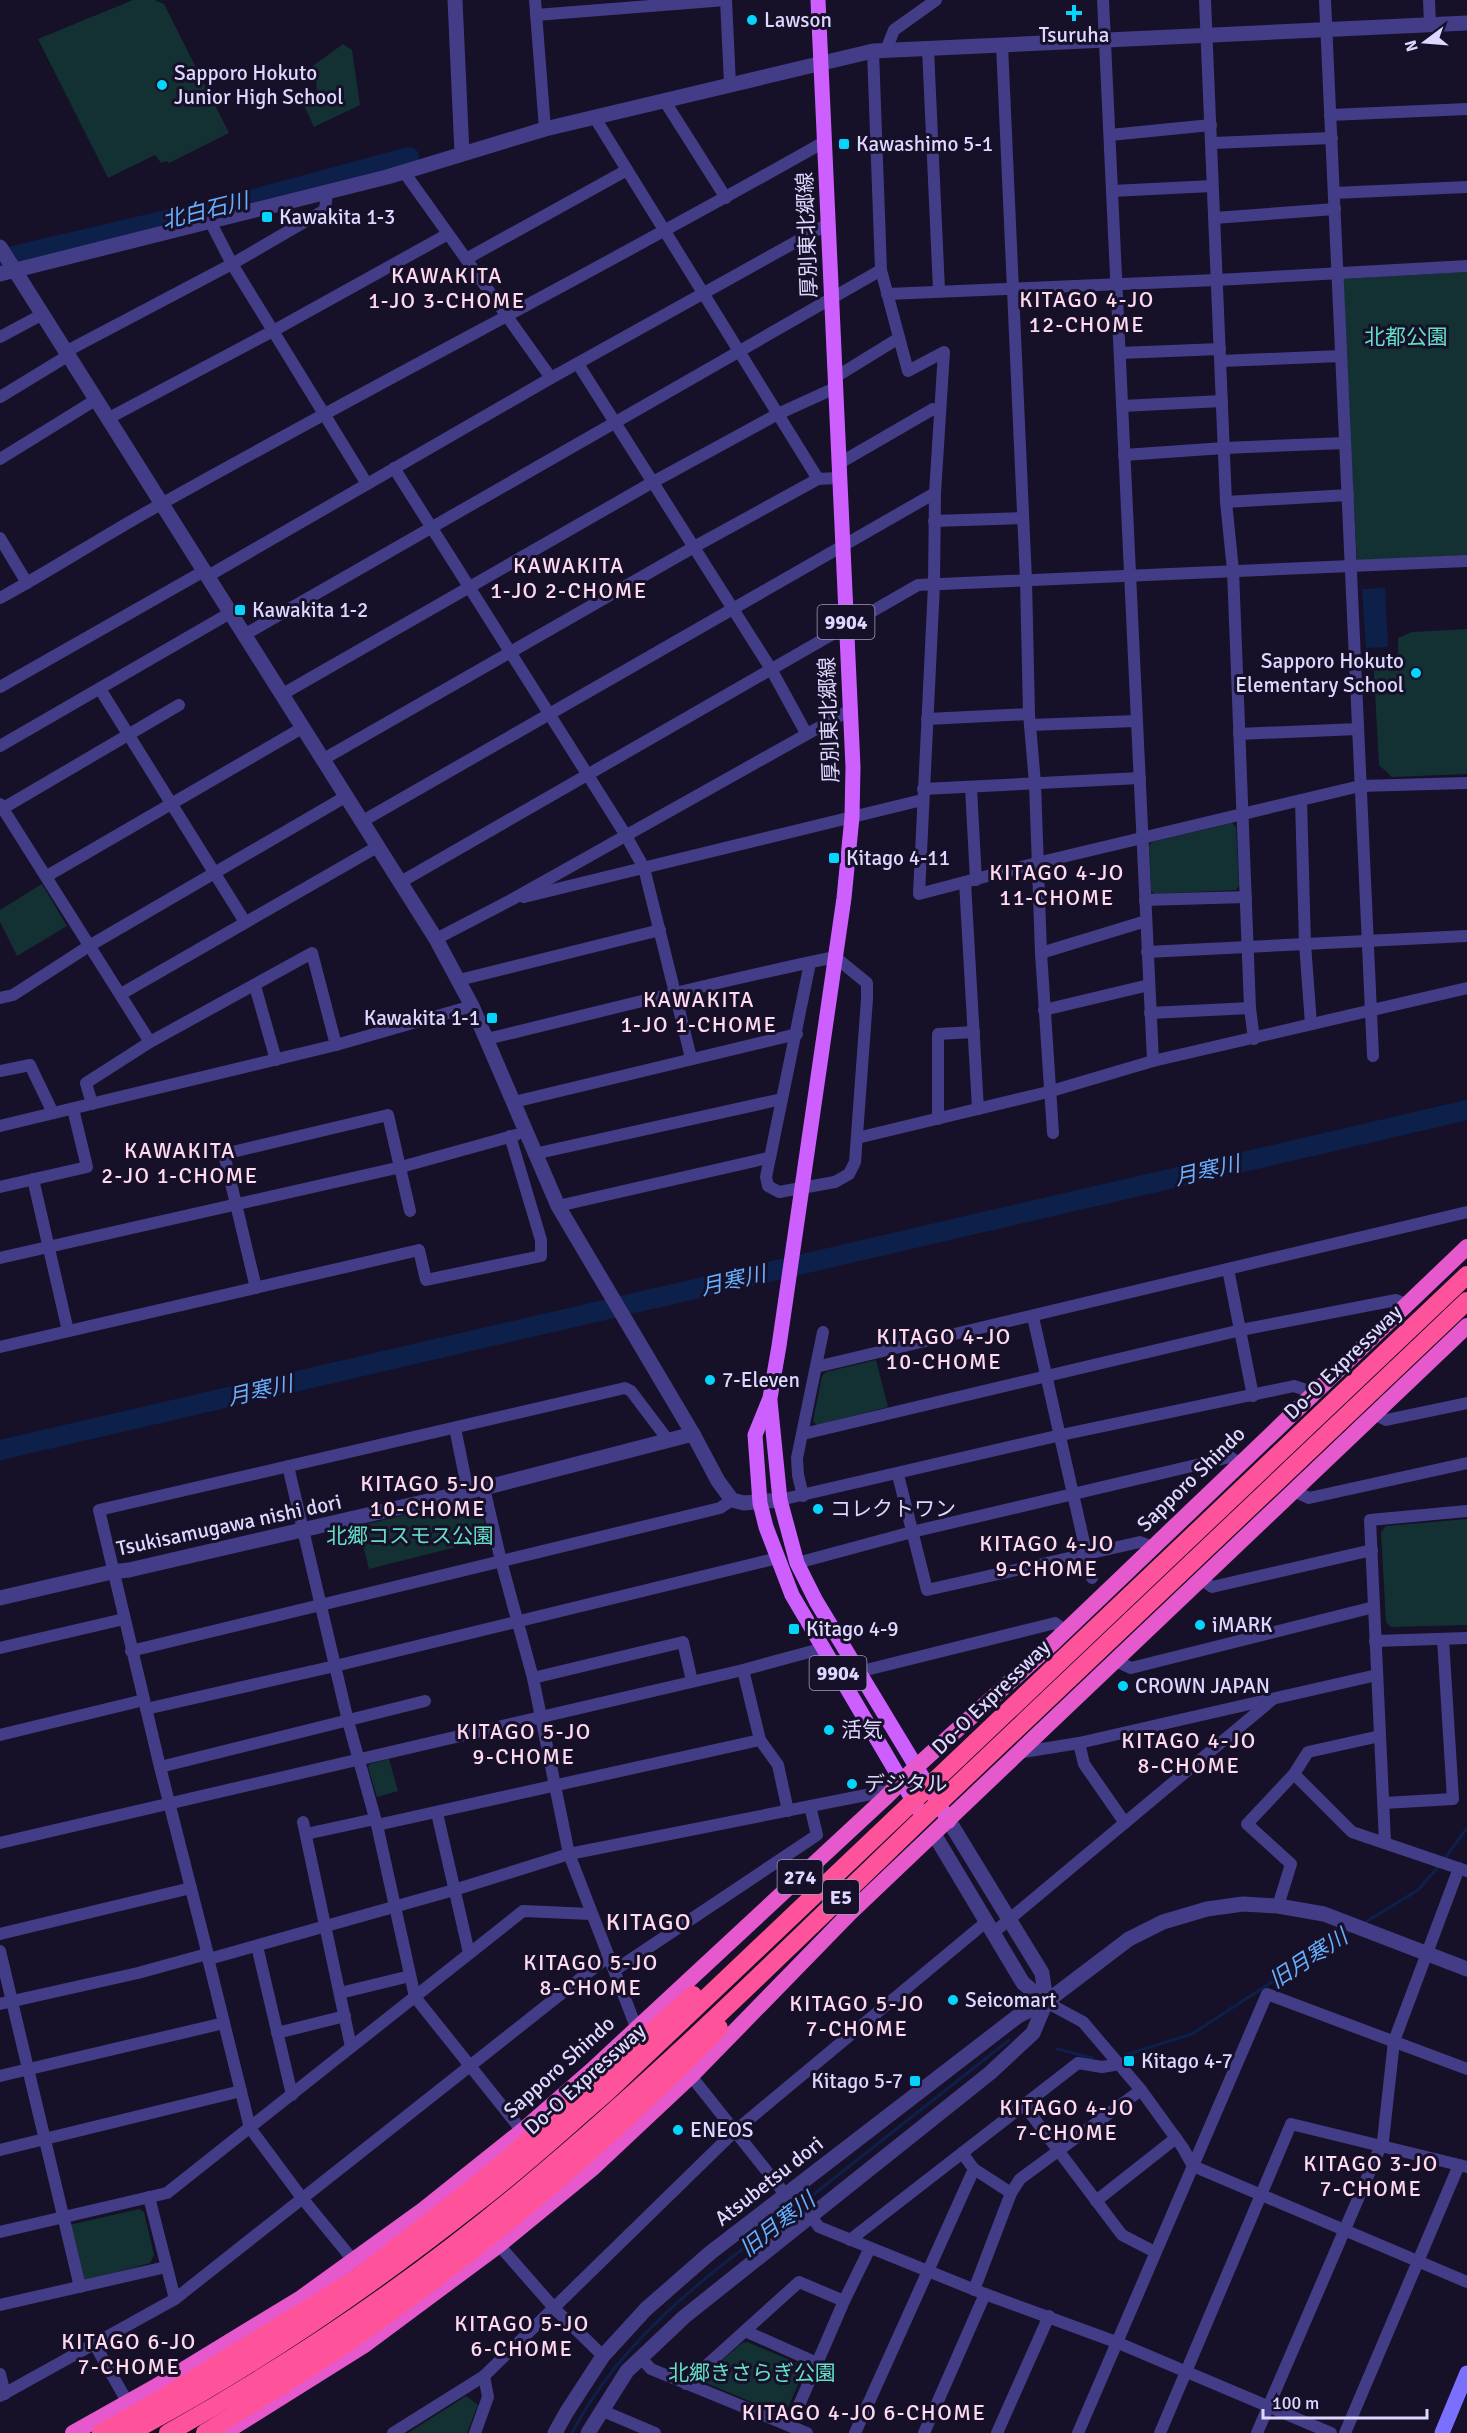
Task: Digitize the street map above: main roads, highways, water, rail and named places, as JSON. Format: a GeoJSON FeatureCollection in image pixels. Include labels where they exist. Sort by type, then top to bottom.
{"type":"FeatureCollection","features":[{"type":"Feature","properties":{"kind":"highway","name":"Sapporo Shindo"},"geometry":{"type":"LineString","coordinates":[[73,2433],[128,2403],[301,2298],[423,2210],[522,2131],[1065,1631],[1467,1247]]}},
{"type":"Feature","properties":{"kind":"highway","name":"Do-O Expressway"},"geometry":{"type":"LineString","coordinates":[[129,2433],[222,2379],[356,2294],[476,2204],[606,2093],[1467,1275]]}},
{"type":"Feature","properties":{"kind":"highway","name":"Do-O Expressway"},"geometry":{"type":"LineString","coordinates":[[168,2433],[233,2396],[363,2311],[482,2223],[532,2182],[619,2106],[778,1958],[1467,1301]]}},
{"type":"Feature","properties":{"kind":"highway"},"geometry":{"type":"LineString","coordinates":[[234,2430],[363,2346],[499,2245],[594,2167],[691,2076],[850,1913],[1467,1326]]}},
{"type":"Feature","properties":{"kind":"highway"},"geometry":{"type":"LineString","coordinates":[[101,2433],[148,2407],[356,2279],[489,2175],[696,1992],[757,1951]]}},
{"type":"Feature","properties":{"kind":"highway"},"geometry":{"type":"LineString","coordinates":[[205,2433],[362,2333],[446,2270],[558,2180],[655,2094],[736,2011],[778,1958]]}},
{"type":"Feature","properties":{"kind":"main road","name":"厚別東北郷線"},"geometry":{"type":"LineString","coordinates":[[818,0],[853,767],[852,817],[844,898],[779,1346],[770,1398],[755,1435],[760,1503],[777,1558],[792,1595],[934,1834]]}},
{"type":"Feature","properties":{"kind":"main road","name":"厚別東北郷線"},"geometry":{"type":"LineString","coordinates":[[770,1398],[780,1500],[797,1563],[816,1601],[949,1821]]}},
{"type":"Feature","properties":{"kind":"main road"},"geometry":{"type":"LineString","coordinates":[[1442,2433],[1467,2373]]}},
{"type":"Feature","properties":{"kind":"water"},"geometry":{"type":"Polygon","coordinates":[[[1385,588],[1388,647],[1366,648],[1362,589],[1385,588]]]}},
{"type":"Feature","properties":{"kind":"waterway","name":"北白石川"},"geometry":{"type":"LineString","coordinates":[[0,259],[239,203],[409,157]]}},
{"type":"Feature","properties":{"kind":"waterway","name":"月寒川"},"geometry":{"type":"LineString","coordinates":[[0,1450],[1467,1110]]}},
{"type":"Feature","properties":{"kind":"waterway","name":"旧月寒川"},"geometry":{"type":"LineString","coordinates":[[1443,1861],[1467,1828]]}},
{"type":"Feature","properties":{"kind":"waterway","name":"旧月寒川"},"geometry":{"type":"LineString","coordinates":[[1364,1923],[1418,1890],[1439,1866]]}},
{"type":"Feature","properties":{"kind":"waterway","name":"旧月寒川"},"geometry":{"type":"LineString","coordinates":[[1125,2055],[1192,2034],[1350,1931]]}},
{"type":"Feature","properties":{"kind":"waterway","name":"旧月寒川"},"geometry":{"type":"LineString","coordinates":[[799,2206],[1009,2040]]}},
{"type":"Feature","properties":{"kind":"waterway","name":"旧月寒川"},"geometry":{"type":"LineString","coordinates":[[1057,2049],[1093,2058]]}},
{"type":"Feature","properties":{"kind":"waterway","name":"旧月寒川"},"geometry":{"type":"LineString","coordinates":[[572,2433],[592,2399],[642,2337],[700,2283],[794,2210]]}},
{"type":"Feature","properties":{"kind":"place","name":"Tsuruha"},"geometry":{"type":"Point","coordinates":[1074,13]}},
{"type":"Feature","properties":{"kind":"place","name":"Lawson"},"geometry":{"type":"Point","coordinates":[752,20]}},
{"type":"Feature","properties":{"kind":"place","name":"Sapporo Hokuto Junior High School"},"geometry":{"type":"Point","coordinates":[162,85]}},
{"type":"Feature","properties":{"kind":"place","name":"Kawashimo 5-1"},"geometry":{"type":"Point","coordinates":[844,144]}},
{"type":"Feature","properties":{"kind":"place","name":"Kawakita 1-3"},"geometry":{"type":"Point","coordinates":[267,217]}},
{"type":"Feature","properties":{"kind":"place","name":"Kawakita 1-2"},"geometry":{"type":"Point","coordinates":[240,610]}},
{"type":"Feature","properties":{"kind":"place","name":"Sapporo Hokuto Elementary School"},"geometry":{"type":"Point","coordinates":[1416,673]}},
{"type":"Feature","properties":{"kind":"place","name":"Kitago 4-11"},"geometry":{"type":"Point","coordinates":[834,858]}},
{"type":"Feature","properties":{"kind":"place","name":"Kawakita 1-1"},"geometry":{"type":"Point","coordinates":[492,1018]}},
{"type":"Feature","properties":{"kind":"place","name":"7-Eleven"},"geometry":{"type":"Point","coordinates":[710,1380]}},
{"type":"Feature","properties":{"kind":"place","name":"コレクトワン"},"geometry":{"type":"Point","coordinates":[818,1509]}},
{"type":"Feature","properties":{"kind":"place","name":"iMARK"},"geometry":{"type":"Point","coordinates":[1200,1625]}},
{"type":"Feature","properties":{"kind":"place","name":"Kitago 4-9"},"geometry":{"type":"Point","coordinates":[794,1629]}},
{"type":"Feature","properties":{"kind":"place","name":"CROWN JAPAN"},"geometry":{"type":"Point","coordinates":[1123,1686]}},
{"type":"Feature","properties":{"kind":"place","name":"活気"},"geometry":{"type":"Point","coordinates":[829,1730]}},
{"type":"Feature","properties":{"kind":"place","name":"デジタル"},"geometry":{"type":"Point","coordinates":[852,1784]}},
{"type":"Feature","properties":{"kind":"place","name":"Seicomart"},"geometry":{"type":"Point","coordinates":[953,2000]}},
{"type":"Feature","properties":{"kind":"place","name":"Kitago 4-7"},"geometry":{"type":"Point","coordinates":[1129,2061]}},
{"type":"Feature","properties":{"kind":"place","name":"Kitago 5-7"},"geometry":{"type":"Point","coordinates":[915,2081]}},
{"type":"Feature","properties":{"kind":"place","name":"ENEOS"},"geometry":{"type":"Point","coordinates":[678,2130]}},
{"type":"Feature","properties":{"kind":"district","name":"KAWAKITA 1-JO 3-CHOME"},"geometry":{"type":"Point","coordinates":[447,288]}},
{"type":"Feature","properties":{"kind":"district","name":"KITAGO 4-JO 12-CHOME"},"geometry":{"type":"Point","coordinates":[1087,312]}},
{"type":"Feature","properties":{"kind":"district","name":"KAWAKITA 1-JO 2-CHOME"},"geometry":{"type":"Point","coordinates":[569,578]}},
{"type":"Feature","properties":{"kind":"district","name":"KITAGO 4-JO 11-CHOME"},"geometry":{"type":"Point","coordinates":[1057,884]}},
{"type":"Feature","properties":{"kind":"district","name":"KAWAKITA 1-JO 1-CHOME"},"geometry":{"type":"Point","coordinates":[699,1012]}},
{"type":"Feature","properties":{"kind":"district","name":"KAWAKITA 2-JO 1-CHOME"},"geometry":{"type":"Point","coordinates":[180,1162]}},
{"type":"Feature","properties":{"kind":"district","name":"KITAGO 4-JO 10-CHOME"},"geometry":{"type":"Point","coordinates":[944,1348]}},
{"type":"Feature","properties":{"kind":"district","name":"KITAGO 5-JO 10-CHOME"},"geometry":{"type":"Point","coordinates":[428,1496]}},
{"type":"Feature","properties":{"kind":"district","name":"KITAGO 4-JO 9-CHOME"},"geometry":{"type":"Point","coordinates":[1047,1556]}},
{"type":"Feature","properties":{"kind":"district","name":"KITAGO 5-JO 9-CHOME"},"geometry":{"type":"Point","coordinates":[524,1744]}},
{"type":"Feature","properties":{"kind":"district","name":"KITAGO 4-JO 8-CHOME"},"geometry":{"type":"Point","coordinates":[1189,1752]}},
{"type":"Feature","properties":{"kind":"district","name":"KITAGO"},"geometry":{"type":"Point","coordinates":[649,1922]}},
{"type":"Feature","properties":{"kind":"district","name":"KITAGO 5-JO 8-CHOME"},"geometry":{"type":"Point","coordinates":[591,1974]}},
{"type":"Feature","properties":{"kind":"district","name":"KITAGO 5-JO 7-CHOME"},"geometry":{"type":"Point","coordinates":[857,2016]}},
{"type":"Feature","properties":{"kind":"district","name":"KITAGO 4-JO 7-CHOME"},"geometry":{"type":"Point","coordinates":[1067,2120]}},
{"type":"Feature","properties":{"kind":"district","name":"KITAGO 3-JO 7-CHOME"},"geometry":{"type":"Point","coordinates":[1371,2176]}},
{"type":"Feature","properties":{"kind":"district","name":"KITAGO 5-JO 6-CHOME"},"geometry":{"type":"Point","coordinates":[522,2336]}},
{"type":"Feature","properties":{"kind":"district","name":"KITAGO 6-JO 7-CHOME"},"geometry":{"type":"Point","coordinates":[129,2354]}},
{"type":"Feature","properties":{"kind":"district","name":"KITAGO 4-JO 6-CHOME"},"geometry":{"type":"Point","coordinates":[864,2412]}},
{"type":"Feature","properties":{"kind":"park label","name":"北都公園"},"geometry":{"type":"Point","coordinates":[1406,337]}},
{"type":"Feature","properties":{"kind":"park label","name":"北郷コスモス公園"},"geometry":{"type":"Point","coordinates":[410,1536]}},
{"type":"Feature","properties":{"kind":"park label","name":"北郷きさらぎ公園"},"geometry":{"type":"Point","coordinates":[752,2373]}}]}
